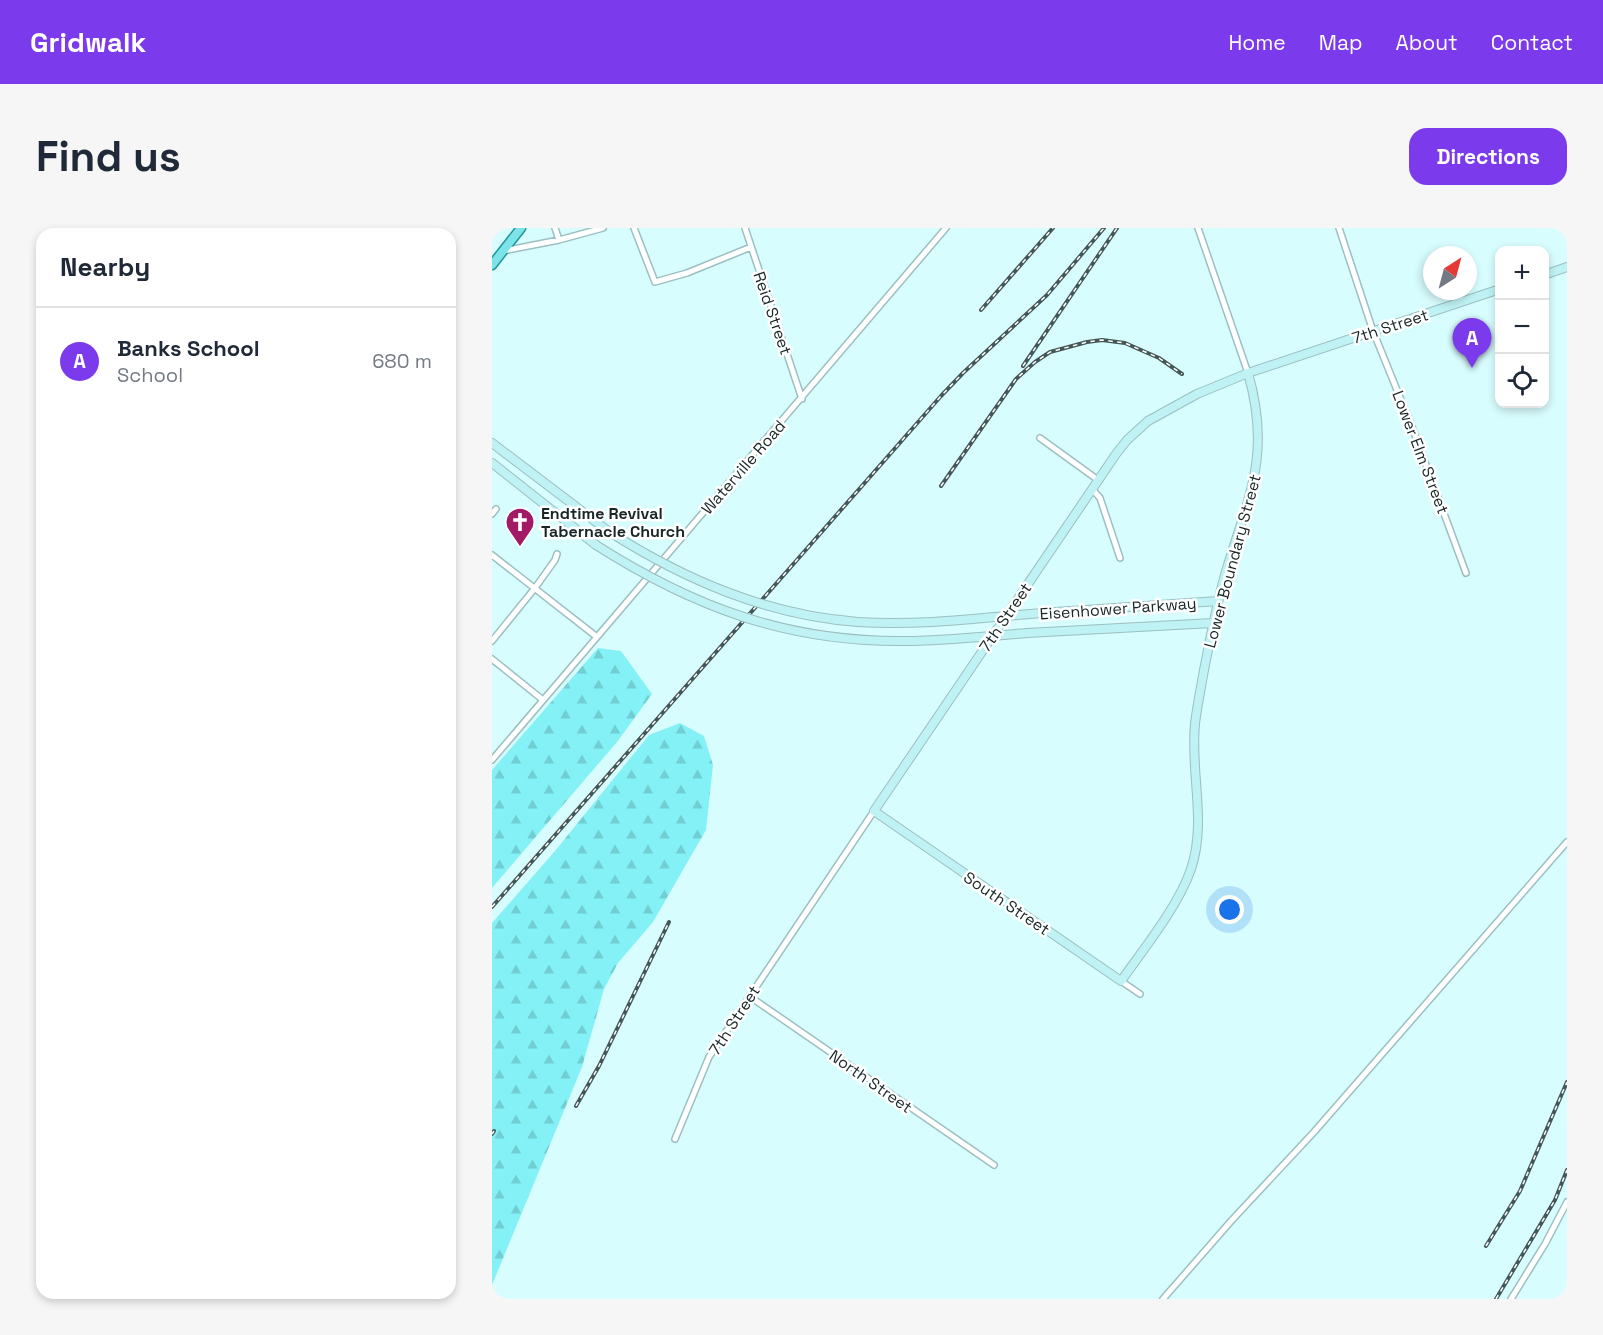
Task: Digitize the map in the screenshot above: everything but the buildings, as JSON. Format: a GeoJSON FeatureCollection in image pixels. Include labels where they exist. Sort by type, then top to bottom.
{"type":"FeatureCollection","features":[{"type":"Feature","properties":{"kind":"main road"},"geometry":{"type":"LineString","coordinates":[[492,265],[521,228]]}},
{"type":"Feature","properties":{"kind":"street"},"geometry":{"type":"LineString","coordinates":[[555,228],[559,240]]}},
{"type":"Feature","properties":{"kind":"street"},"geometry":{"type":"LineString","coordinates":[[502,251],[559,240],[603,228]]}},
{"type":"Feature","properties":{"kind":"street"},"geometry":{"type":"LineString","coordinates":[[634,228],[655,282],[687,273],[751,247]]}},
{"type":"Feature","properties":{"kind":"street","name":"Reid Street"},"geometry":{"type":"LineString","coordinates":[[745,228],[802,399]]}},
{"type":"Feature","properties":{"kind":"street","name":"Waterville Road"},"geometry":{"type":"LineString","coordinates":[[492,760],[946,228]]}},
{"type":"Feature","properties":{"kind":"street"},"geometry":{"type":"LineString","coordinates":[[1198,228],[1248,373]]}},
{"type":"Feature","properties":{"kind":"street","name":"Lower Elm Street"},"geometry":{"type":"LineString","coordinates":[[1339,228],[1373,331],[1412,427],[1466,573]]}},
{"type":"Feature","properties":{"kind":"street"},"geometry":{"type":"LineString","coordinates":[[1549,274],[1567,267]]}},
{"type":"Feature","properties":{"kind":"street","name":"7th Street"},"geometry":{"type":"LineString","coordinates":[[675,1139],[709,1057],[1127,440],[1148,421],[1179,402],[1248,373],[1495,291]]}},
{"type":"Feature","properties":{"kind":"street","name":"Lower Boundary Street"},"geometry":{"type":"LineString","coordinates":[[1121,981],[1176,900],[1191,870],[1196,849],[1198,826],[1195,726],[1218,601],[1256,472],[1259,435],[1248,373]]}},
{"type":"Feature","properties":{"kind":"street"},"geometry":{"type":"LineString","coordinates":[[1040,438],[1098,480]]}},
{"type":"Feature","properties":{"kind":"street","name":"Eisenhower Parkway"},"geometry":{"type":"LineString","coordinates":[[492,443],[608,531],[657,561],[695,580],[749,600],[799,613],[856,622],[897,623],[1218,601]]}},
{"type":"Feature","properties":{"kind":"street","name":"Eisenhower Parkway"},"geometry":{"type":"LineString","coordinates":[[492,463],[596,544],[631,567],[692,599],[752,621],[794,631],[848,639],[905,641],[1213,623]]}},
{"type":"Feature","properties":{"kind":"street"},"geometry":{"type":"LineString","coordinates":[[1092,489],[1100,498],[1120,558]]}},
{"type":"Feature","properties":{"kind":"street"},"geometry":{"type":"LineString","coordinates":[[492,641],[535,588],[557,554]]}},
{"type":"Feature","properties":{"kind":"street"},"geometry":{"type":"LineString","coordinates":[[492,555],[597,637]]}},
{"type":"Feature","properties":{"kind":"street"},"geometry":{"type":"LineString","coordinates":[[492,659],[543,700]]}},
{"type":"Feature","properties":{"kind":"street","name":"South Street"},"geometry":{"type":"LineString","coordinates":[[874,811],[1140,994]]}},
{"type":"Feature","properties":{"kind":"street"},"geometry":{"type":"LineString","coordinates":[[1163,1299],[1232,1220],[1314,1132],[1567,842]]}},
{"type":"Feature","properties":{"kind":"street","name":"North Street"},"geometry":{"type":"LineString","coordinates":[[749,996],[994,1165]]}},
{"type":"Feature","properties":{"kind":"street"},"geometry":{"type":"LineString","coordinates":[[1511,1299],[1545,1244],[1567,1202]]}},
{"type":"Feature","properties":{"kind":"green space"},"geometry":{"type":"Polygon","coordinates":[[[598,648],[621,651],[652,694],[617,742],[492,888],[492,770],[598,648]]]}},
{"type":"Feature","properties":{"kind":"green space"},"geometry":{"type":"Polygon","coordinates":[[[680,723],[704,736],[713,765],[706,830],[653,922],[618,963],[604,989],[582,1067],[492,1285],[492,923],[555,851],[649,735],[680,723]]]}},
{"type":"Feature","properties":{"kind":"railway"},"geometry":{"type":"LineString","coordinates":[[981,310],[1053,228]]}},
{"type":"Feature","properties":{"kind":"railway"},"geometry":{"type":"LineString","coordinates":[[492,907],[941,396],[1047,295],[1104,228]]}},
{"type":"Feature","properties":{"kind":"railway"},"geometry":{"type":"LineString","coordinates":[[1023,366],[1117,228]]}},
{"type":"Feature","properties":{"kind":"railway"},"geometry":{"type":"LineString","coordinates":[[941,486],[1016,379],[1050,352],[1102,340],[1125,343],[1159,358],[1182,374]]}},
{"type":"Feature","properties":{"kind":"railway"},"geometry":{"type":"LineString","coordinates":[[576,1106],[599,1066],[669,922]]}},
{"type":"Feature","properties":{"kind":"railway"},"geometry":{"type":"LineString","coordinates":[[1486,1246],[1520,1191],[1567,1082]]}},
{"type":"Feature","properties":{"kind":"railway"},"geometry":{"type":"LineString","coordinates":[[1496,1299],[1555,1200],[1567,1170]]}},
{"type":"Feature","properties":{"kind":"place","name":"Banks School"},"geometry":{"type":"Point","coordinates":[1472,368]}},
{"type":"Feature","properties":{"kind":"place","name":"Endtime Revival Tabernacle Church"},"geometry":{"type":"Point","coordinates":[520,548]}}]}
